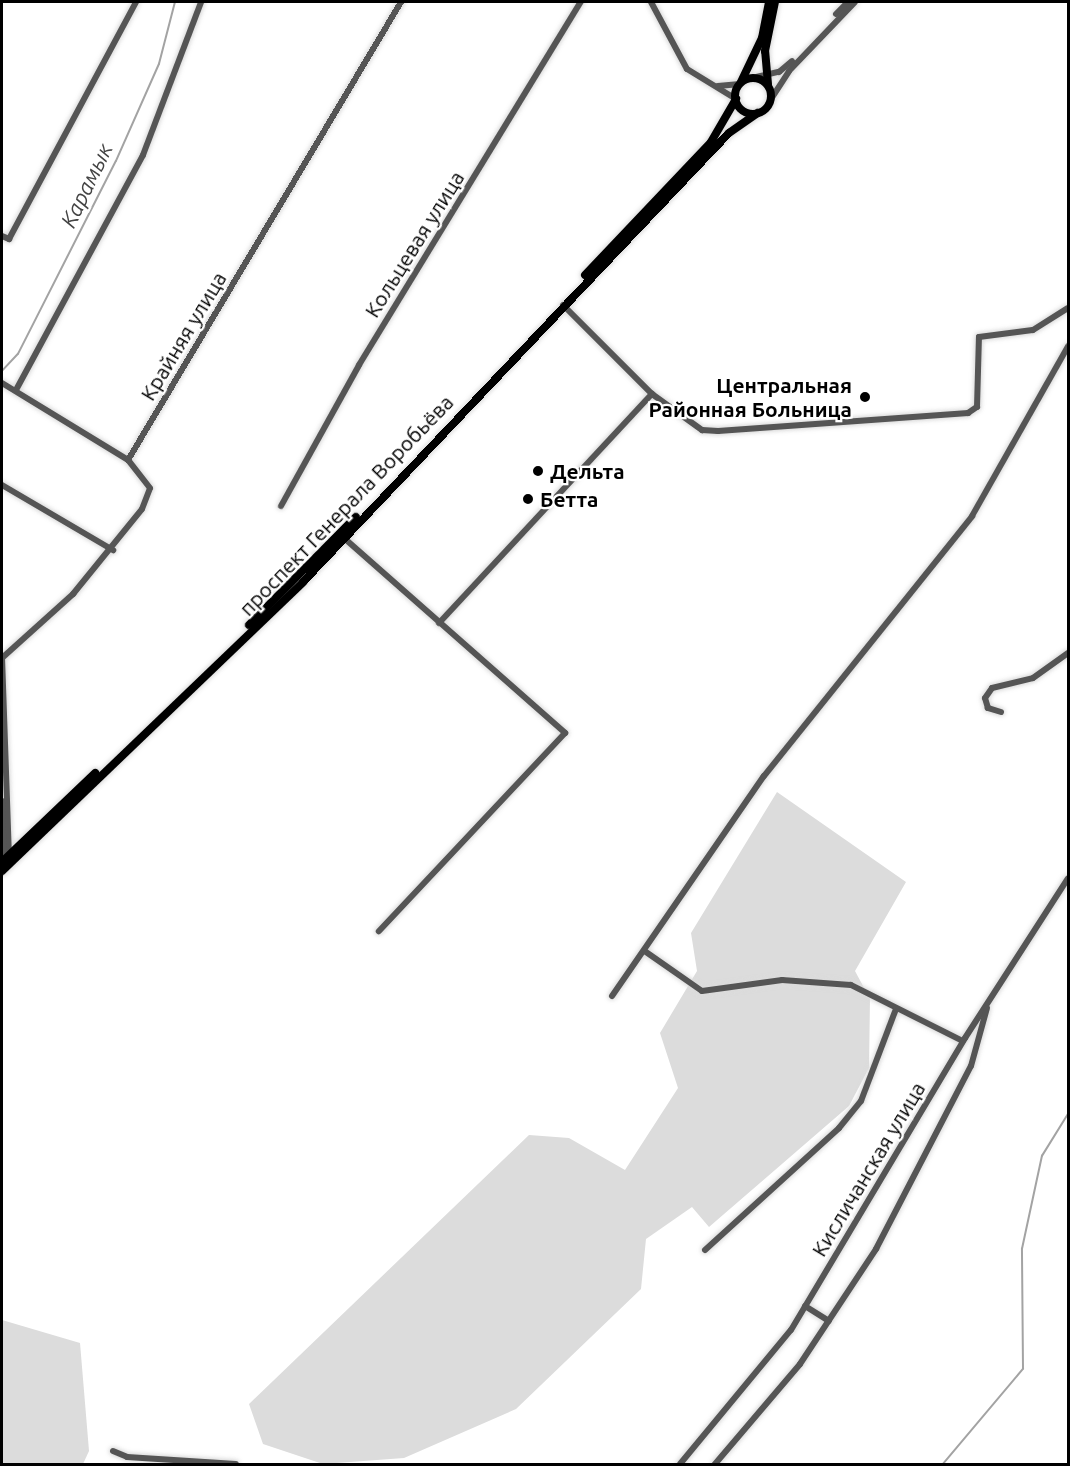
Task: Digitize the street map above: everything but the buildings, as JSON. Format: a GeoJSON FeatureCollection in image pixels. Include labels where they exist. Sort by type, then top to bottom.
{"type":"FeatureCollection","features":[{"type":"Feature","properties":{"kind":"main road"},"geometry":{"type":"LineString","coordinates":[[706,153],[736,99],[740,84],[762,38],[769,2]]}},
{"type":"Feature","properties":{"kind":"main road"},"geometry":{"type":"LineString","coordinates":[[706,153],[758,113],[771,99],[764,61],[775,2]]}},
{"type":"Feature","properties":{"kind":"main road"},"geometry":{"type":"LineString","coordinates":[[740,84],[752,78],[768,86]]}},
{"type":"Feature","properties":{"kind":"main road"},"geometry":{"type":"LineString","coordinates":[[736,99],[745,111],[758,113]]}},
{"type":"Feature","properties":{"kind":"main road","name":"проспект Генерала Воробьёва"},"geometry":{"type":"LineString","coordinates":[[5,863],[344,538],[706,153]]}},
{"type":"Feature","properties":{"kind":"main road","name":"проспект Генерала Воробьёва"},"geometry":{"type":"LineString","coordinates":[[5,863],[300,576],[706,153]]}},
{"type":"Feature","properties":{"kind":"street"},"geometry":{"type":"LineString","coordinates":[[2,236],[9,239],[136,2]]}},
{"type":"Feature","properties":{"kind":"street"},"geometry":{"type":"LineString","coordinates":[[16,390],[143,155],[201,2]]}},
{"type":"Feature","properties":{"kind":"street","name":"Крайняя улица"},"geometry":{"type":"LineString","coordinates":[[128,460],[401,2]]}},
{"type":"Feature","properties":{"kind":"street","name":"Кольцевая улица"},"geometry":{"type":"LineString","coordinates":[[281,506],[359,365],[581,2]]}},
{"type":"Feature","properties":{"kind":"street"},"geometry":{"type":"LineString","coordinates":[[651,2],[664,17],[678,58],[736,99]]}},
{"type":"Feature","properties":{"kind":"street"},"geometry":{"type":"LineString","coordinates":[[771,99],[786,70],[848,2]]}},
{"type":"Feature","properties":{"kind":"street"},"geometry":{"type":"LineString","coordinates":[[752,78],[786,70],[855,2]]}},
{"type":"Feature","properties":{"kind":"street"},"geometry":{"type":"LineString","coordinates":[[764,61],[772,70],[786,70]]}},
{"type":"Feature","properties":{"kind":"street"},"geometry":{"type":"LineString","coordinates":[[718,86],[740,84]]}},
{"type":"Feature","properties":{"kind":"street"},"geometry":{"type":"LineString","coordinates":[[563,305],[652,394],[702,430],[963,414],[977,407],[979,337],[1033,330],[1068,308]]}},
{"type":"Feature","properties":{"kind":"street"},"geometry":{"type":"LineString","coordinates":[[612,996],[646,952],[764,776],[972,516],[1068,346]]}},
{"type":"Feature","properties":{"kind":"street"},"geometry":{"type":"LineString","coordinates":[[2,382],[128,460],[150,488],[113,550],[2,657],[5,863]]}},
{"type":"Feature","properties":{"kind":"street"},"geometry":{"type":"LineString","coordinates":[[439,622],[652,394]]}},
{"type":"Feature","properties":{"kind":"street"},"geometry":{"type":"LineString","coordinates":[[2,485],[113,550]]}},
{"type":"Feature","properties":{"kind":"street"},"geometry":{"type":"LineString","coordinates":[[344,538],[565,732],[378,931]]}},
{"type":"Feature","properties":{"kind":"street"},"geometry":{"type":"LineString","coordinates":[[1001,712],[988,708],[985,698],[992,688],[1033,678],[1068,653]]}},
{"type":"Feature","properties":{"kind":"street"},"geometry":{"type":"LineString","coordinates":[[2,801],[5,863]]}},
{"type":"Feature","properties":{"kind":"street","name":"Кисличанская улица"},"geometry":{"type":"LineString","coordinates":[[680,1464],[756,1378],[806,1306],[963,1041],[1068,878]]}},
{"type":"Feature","properties":{"kind":"street"},"geometry":{"type":"LineString","coordinates":[[646,952],[702,991],[782,980],[851,985],[963,1041]]}},
{"type":"Feature","properties":{"kind":"street"},"geometry":{"type":"LineString","coordinates":[[716,1464],[800,1364],[876,1249],[971,1066],[989,1002]]}},
{"type":"Feature","properties":{"kind":"street"},"geometry":{"type":"LineString","coordinates":[[705,1250],[839,1128],[861,1101],[896,1009]]}},
{"type":"Feature","properties":{"kind":"street"},"geometry":{"type":"LineString","coordinates":[[806,1306],[829,1321]]}},
{"type":"Feature","properties":{"kind":"street"},"geometry":{"type":"LineString","coordinates":[[113,1451],[127,1457],[236,1464]]}},
{"type":"Feature","properties":{"kind":"shaded area"},"geometry":{"type":"Polygon","coordinates":[[[777,792],[906,882],[855,971],[870,999],[869,1068],[849,1106],[709,1227],[692,1207],[646,1239],[641,1289],[516,1409],[404,1458],[323,1464],[263,1444],[249,1404],[529,1135],[569,1138],[625,1170],[678,1088],[660,1033],[697,971],[691,933],[777,792]]]}},
{"type":"Feature","properties":{"kind":"shaded area"},"geometry":{"type":"Polygon","coordinates":[[[2,1320],[80,1343],[89,1451],[83,1464],[2,1464],[2,1320]]]}},
{"type":"Feature","properties":{"kind":"waterway","name":"Карамык"},"geometry":{"type":"LineString","coordinates":[[2,371],[18,354],[116,161],[159,64],[175,2]]}},
{"type":"Feature","properties":{"kind":"waterway"},"geometry":{"type":"LineString","coordinates":[[943,1464],[1023,1369],[1022,1249],[1042,1156],[1068,1114]]}},
{"type":"Feature","properties":{"kind":"place","name":"Центральная Районная Больница"},"geometry":{"type":"Point","coordinates":[865,397]}},
{"type":"Feature","properties":{"kind":"place","name":"Дельта"},"geometry":{"type":"Point","coordinates":[538,471]}},
{"type":"Feature","properties":{"kind":"place","name":"Бетта"},"geometry":{"type":"Point","coordinates":[528,499]}}]}
